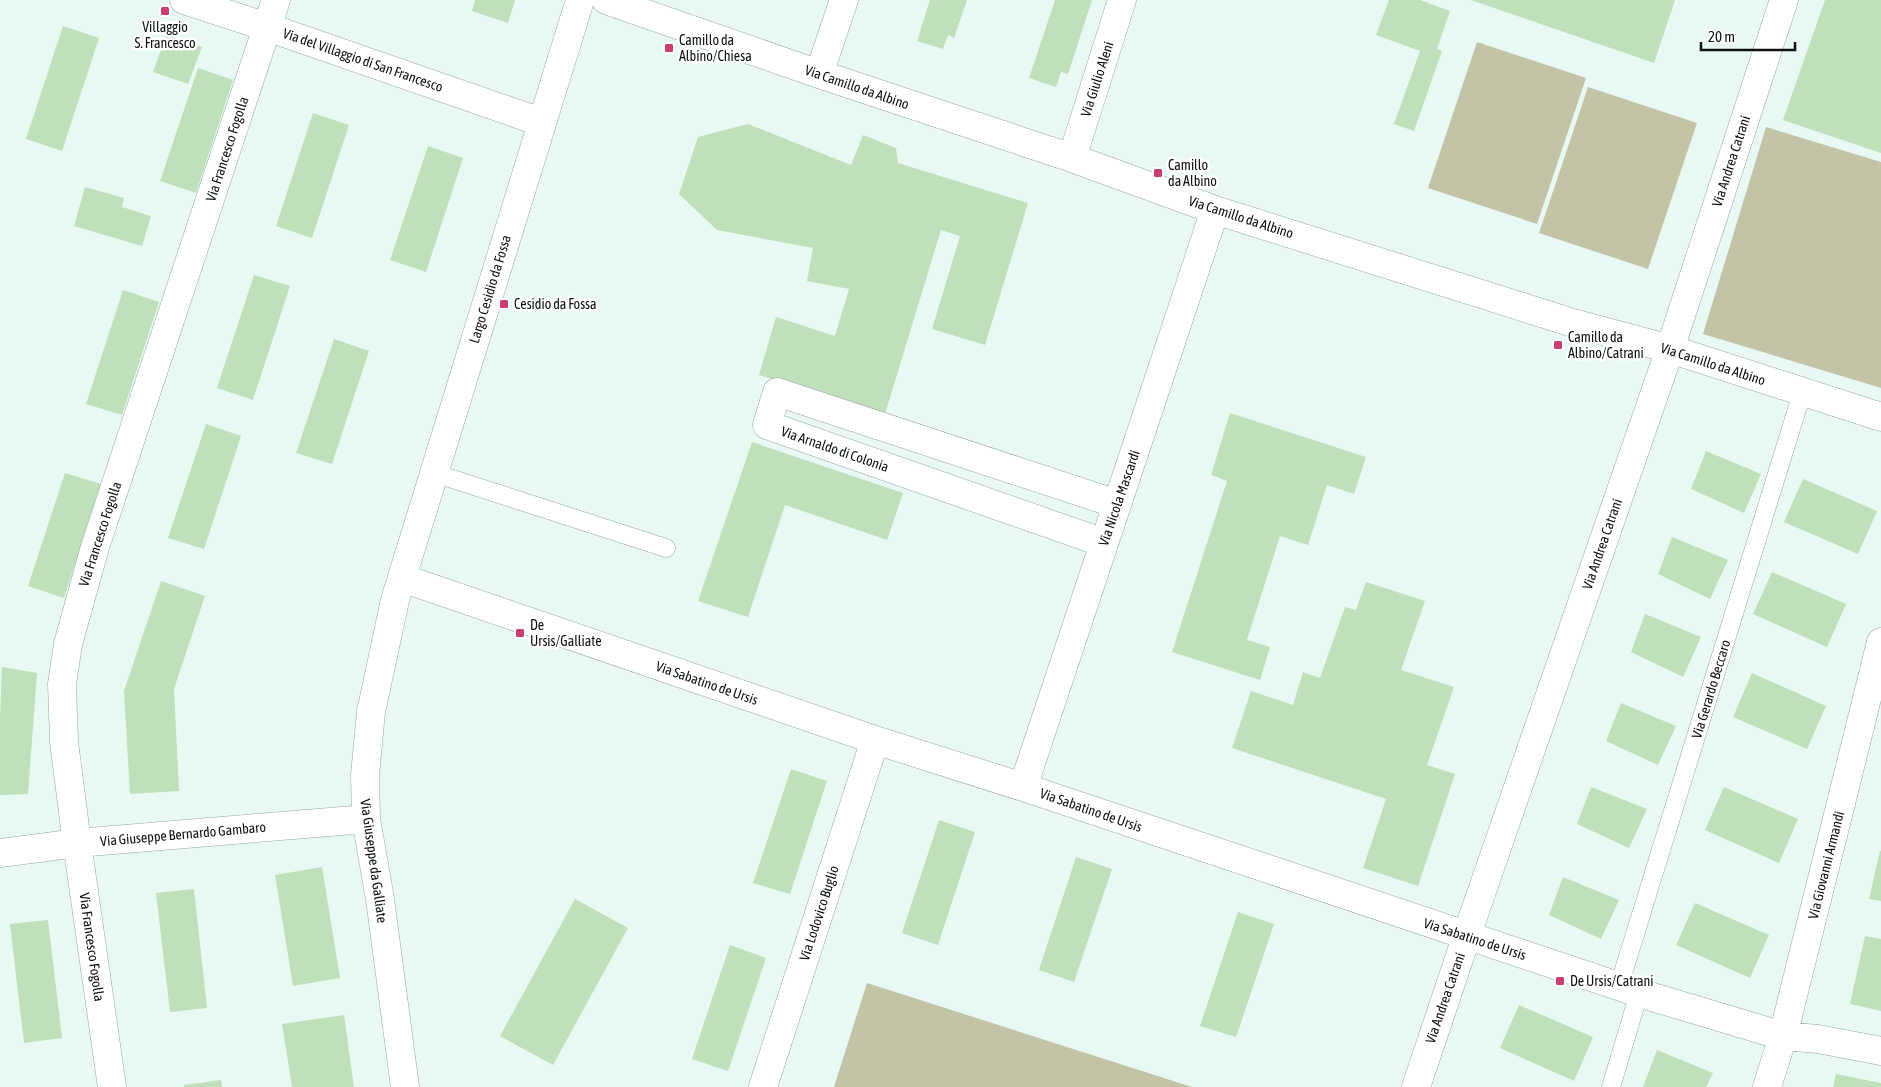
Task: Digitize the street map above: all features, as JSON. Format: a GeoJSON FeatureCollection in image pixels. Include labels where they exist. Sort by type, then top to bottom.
{"type":"FeatureCollection","features":[{"type":"Feature","properties":{"kind":"street","name":"Via del Villaggio di San Francesco"},"geometry":{"type":"LineString","coordinates":[[184,0],[541,122]]}},
{"type":"Feature","properties":{"kind":"street","name":"Via Francesco Fogolla"},"geometry":{"type":"LineString","coordinates":[[112,1087],[64,742],[62,684],[68,644],[95,546],[276,0]]}},
{"type":"Feature","properties":{"kind":"street","name":"Largo Cesidio da Fossa"},"geometry":{"type":"LineString","coordinates":[[402,578],[580,0]]}},
{"type":"Feature","properties":{"kind":"street","name":"Via Camillo da Albino"},"geometry":{"type":"LineString","coordinates":[[606,0],[819,74],[1072,158],[1215,210],[1573,322],[1670,349],[1881,417]]}},
{"type":"Feature","properties":{"kind":"street"},"geometry":{"type":"LineString","coordinates":[[819,74],[844,0]]}},
{"type":"Feature","properties":{"kind":"street","name":"Via Giulio Aleni"},"geometry":{"type":"LineString","coordinates":[[1072,158],[1122,0]]}},
{"type":"Feature","properties":{"kind":"street","name":"Via Andrea Catrani"},"geometry":{"type":"LineString","coordinates":[[1416,1087],[1466,936],[1670,349],[1784,0]]}},
{"type":"Feature","properties":{"kind":"street","name":"Via Nicola Mascardi"},"geometry":{"type":"LineString","coordinates":[[1023,787],[1215,210]]}},
{"type":"Feature","properties":{"kind":"street","name":"Via Arnaldo di Colonia"},"geometry":{"type":"LineString","coordinates":[[1104,543],[767,425],[777,392],[1117,504]]}},
{"type":"Feature","properties":{"kind":"street","name":"Via Sabatino de Ursis"},"geometry":{"type":"LineString","coordinates":[[402,578],[875,740],[1023,787],[1629,989],[1783,1036],[1818,1039],[1881,1051]]}},
{"type":"Feature","properties":{"kind":"street","name":"Via Giuseppe da Galliate"},"geometry":{"type":"LineString","coordinates":[[402,578],[389,623],[371,712],[365,775],[366,819],[380,899],[404,1087]]}},
{"type":"Feature","properties":{"kind":"street","name":"Via Giovanni Armandi"},"geometry":{"type":"LineString","coordinates":[[1767,1087],[1783,1036],[1881,642]]}},
{"type":"Feature","properties":{"kind":"street","name":"Via Lodovico Buglio"},"geometry":{"type":"LineString","coordinates":[[763,1087],[875,740]]}},
{"type":"Feature","properties":{"kind":"street","name":"Via Giuseppe Bernardo Gambaro"},"geometry":{"type":"LineString","coordinates":[[0,853],[77,843],[366,819]]}},
{"type":"Feature","properties":{"kind":"lane","name":"Via Gerardo Beccaro"},"geometry":{"type":"LineString","coordinates":[[1611,1087],[1629,989],[1802,393]]}},
{"type":"Feature","properties":{"kind":"lane"},"geometry":{"type":"LineString","coordinates":[[434,473],[666,548]]}},
{"type":"Feature","properties":{"kind":"green space"},"geometry":{"type":"Polygon","coordinates":[[[1477,42],[1586,78],[1537,224],[1428,188],[1477,42]]]}},
{"type":"Feature","properties":{"kind":"green space"},"geometry":{"type":"Polygon","coordinates":[[[1588,87],[1697,123],[1648,269],[1539,233],[1588,87]]]}},
{"type":"Feature","properties":{"kind":"green space"},"geometry":{"type":"Polygon","coordinates":[[[1766,127],[1881,162],[1881,388],[1703,334],[1766,127]]]}},
{"type":"Feature","properties":{"kind":"green space"},"geometry":{"type":"Polygon","coordinates":[[[867,983],[1192,1087],[834,1087],[867,983]]]}},
{"type":"Feature","properties":{"kind":"building"},"geometry":{"type":"Polygon","coordinates":[[[475,0],[515,0],[508,23],[472,11],[475,0]]]}},
{"type":"Feature","properties":{"kind":"building"},"geometry":{"type":"Polygon","coordinates":[[[930,0],[967,0],[954,38],[948,35],[943,49],[917,41],[930,0]]]}},
{"type":"Feature","properties":{"kind":"building"},"geometry":{"type":"Polygon","coordinates":[[[1055,0],[1092,0],[1068,74],[1061,72],[1056,87],[1029,78],[1055,0]]]}},
{"type":"Feature","properties":{"kind":"building"},"geometry":{"type":"Polygon","coordinates":[[[1389,0],[1420,0],[1450,11],[1437,49],[1442,51],[1414,131],[1394,124],[1420,51],[1376,35],[1389,0]]]}},
{"type":"Feature","properties":{"kind":"building"},"geometry":{"type":"Polygon","coordinates":[[[1471,0],[1675,0],[1654,63],[1471,0]]]}},
{"type":"Feature","properties":{"kind":"building"},"geometry":{"type":"Polygon","coordinates":[[[1825,0],[1881,0],[1881,153],[1783,120],[1825,0]]]}},
{"type":"Feature","properties":{"kind":"building"},"geometry":{"type":"Polygon","coordinates":[[[63,26],[99,38],[62,151],[26,139],[63,26]]]}},
{"type":"Feature","properties":{"kind":"building"},"geometry":{"type":"Polygon","coordinates":[[[167,34],[202,47],[188,84],[153,72],[167,34]]]}},
{"type":"Feature","properties":{"kind":"building"},"geometry":{"type":"Polygon","coordinates":[[[198,68],[233,80],[196,193],[160,181],[198,68]]]}},
{"type":"Feature","properties":{"kind":"building"},"geometry":{"type":"Polygon","coordinates":[[[313,113],[349,125],[312,238],[276,226],[313,113]]]}},
{"type":"Feature","properties":{"kind":"building"},"geometry":{"type":"Polygon","coordinates":[[[748,124],[851,165],[863,135],[896,148],[898,163],[1028,203],[985,345],[932,329],[960,236],[941,230],[885,414],[759,375],[776,317],[835,336],[849,289],[807,281],[813,248],[717,230],[679,194],[698,137],[748,124]]]}},
{"type":"Feature","properties":{"kind":"building"},"geometry":{"type":"Polygon","coordinates":[[[428,146],[463,158],[426,272],[390,260],[428,146]]]}},
{"type":"Feature","properties":{"kind":"building"},"geometry":{"type":"Polygon","coordinates":[[[85,187],[124,198],[122,207],[151,216],[142,246],[74,226],[85,187]]]}},
{"type":"Feature","properties":{"kind":"building"},"geometry":{"type":"Polygon","coordinates":[[[254,275],[290,286],[253,400],[217,388],[254,275]]]}},
{"type":"Feature","properties":{"kind":"building"},"geometry":{"type":"Polygon","coordinates":[[[123,290],[159,302],[122,415],[86,404],[123,290]]]}},
{"type":"Feature","properties":{"kind":"building"},"geometry":{"type":"Polygon","coordinates":[[[334,339],[369,351],[332,464],[296,453],[334,339]]]}},
{"type":"Feature","properties":{"kind":"building"},"geometry":{"type":"Polygon","coordinates":[[[1230,413],[1366,457],[1354,494],[1327,485],[1308,545],[1280,536],[1247,640],[1270,647],[1260,680],[1172,652],[1227,481],[1211,475],[1230,413]]]}},
{"type":"Feature","properties":{"kind":"building"},"geometry":{"type":"Polygon","coordinates":[[[206,424],[241,436],[204,549],[168,538],[206,424]]]}},
{"type":"Feature","properties":{"kind":"building"},"geometry":{"type":"Polygon","coordinates":[[[752,442],[903,493],[887,540],[785,505],[748,617],[698,601],[752,442]]]}},
{"type":"Feature","properties":{"kind":"building"},"geometry":{"type":"Polygon","coordinates":[[[1706,451],[1761,474],[1744,513],[1691,489],[1706,451]]]}},
{"type":"Feature","properties":{"kind":"building"},"geometry":{"type":"Polygon","coordinates":[[[65,473],[101,484],[64,598],[28,586],[65,473]]]}},
{"type":"Feature","properties":{"kind":"building"},"geometry":{"type":"Polygon","coordinates":[[[1803,479],[1877,511],[1858,554],[1784,522],[1803,479]]]}},
{"type":"Feature","properties":{"kind":"building"},"geometry":{"type":"Polygon","coordinates":[[[1672,537],[1728,560],[1710,599],[1658,574],[1672,537]]]}},
{"type":"Feature","properties":{"kind":"building"},"geometry":{"type":"Polygon","coordinates":[[[1772,572],[1846,604],[1827,647],[1753,614],[1772,572]]]}},
{"type":"Feature","properties":{"kind":"building"},"geometry":{"type":"Polygon","coordinates":[[[161,581],[205,596],[174,689],[179,791],[130,794],[124,691],[161,581]]]}},
{"type":"Feature","properties":{"kind":"building"},"geometry":{"type":"Polygon","coordinates":[[[1366,582],[1425,601],[1401,670],[1454,687],[1427,765],[1455,774],[1418,886],[1363,868],[1386,799],[1232,748],[1251,691],[1293,705],[1303,672],[1320,678],[1345,607],[1356,610],[1366,582]]]}},
{"type":"Feature","properties":{"kind":"building"},"geometry":{"type":"Polygon","coordinates":[[[1645,614],[1701,637],[1683,677],[1631,652],[1645,614]]]}},
{"type":"Feature","properties":{"kind":"building"},"geometry":{"type":"Polygon","coordinates":[[[2,667],[37,673],[28,794],[0,795],[2,667]]]}},
{"type":"Feature","properties":{"kind":"building"},"geometry":{"type":"Polygon","coordinates":[[[1752,673],[1826,706],[1807,749],[1733,717],[1752,673]]]}},
{"type":"Feature","properties":{"kind":"building"},"geometry":{"type":"Polygon","coordinates":[[[1621,703],[1676,726],[1658,765],[1606,741],[1621,703]]]}},
{"type":"Feature","properties":{"kind":"building"},"geometry":{"type":"Polygon","coordinates":[[[791,769],[827,781],[790,894],[753,883],[791,769]]]}},
{"type":"Feature","properties":{"kind":"building"},"geometry":{"type":"Polygon","coordinates":[[[1591,787],[1647,809],[1629,848],[1577,824],[1591,787]]]}},
{"type":"Feature","properties":{"kind":"building"},"geometry":{"type":"Polygon","coordinates":[[[1724,787],[1798,819],[1779,863],[1705,830],[1724,787]]]}},
{"type":"Feature","properties":{"kind":"building"},"geometry":{"type":"Polygon","coordinates":[[[939,820],[975,832],[938,945],[902,933],[939,820]]]}},
{"type":"Feature","properties":{"kind":"building"},"geometry":{"type":"Polygon","coordinates":[[[1881,851],[1881,901],[1869,899],[1881,851]]]}},
{"type":"Feature","properties":{"kind":"building"},"geometry":{"type":"Polygon","coordinates":[[[1076,857],[1112,869],[1074,982],[1039,970],[1076,857]]]}},
{"type":"Feature","properties":{"kind":"building"},"geometry":{"type":"Polygon","coordinates":[[[322,867],[340,978],[293,986],[275,875],[322,867]]]}},
{"type":"Feature","properties":{"kind":"building"},"geometry":{"type":"Polygon","coordinates":[[[1563,877],[1619,900],[1601,939],[1549,915],[1563,877]]]}},
{"type":"Feature","properties":{"kind":"building"},"geometry":{"type":"Polygon","coordinates":[[[194,889],[207,1008],[170,1012],[156,893],[194,889]]]}},
{"type":"Feature","properties":{"kind":"building"},"geometry":{"type":"Polygon","coordinates":[[[575,899],[628,928],[553,1065],[500,1036],[575,899]]]}},
{"type":"Feature","properties":{"kind":"building"},"geometry":{"type":"Polygon","coordinates":[[[1695,903],[1769,935],[1750,978],[1676,945],[1695,903]]]}},
{"type":"Feature","properties":{"kind":"building"},"geometry":{"type":"Polygon","coordinates":[[[1238,912],[1274,924],[1236,1037],[1200,1026],[1238,912]]]}},
{"type":"Feature","properties":{"kind":"building"},"geometry":{"type":"Polygon","coordinates":[[[48,920],[62,1038],[24,1043],[10,924],[48,920]]]}},
{"type":"Feature","properties":{"kind":"building"},"geometry":{"type":"Polygon","coordinates":[[[1865,936],[1881,939],[1881,1011],[1850,1004],[1865,936]]]}},
{"type":"Feature","properties":{"kind":"building"},"geometry":{"type":"Polygon","coordinates":[[[730,945],[766,958],[728,1071],[692,1059],[730,945]]]}},
{"type":"Feature","properties":{"kind":"building"},"geometry":{"type":"Polygon","coordinates":[[[1519,1005],[1593,1037],[1574,1081],[1500,1048],[1519,1005]]]}},
{"type":"Feature","properties":{"kind":"building"},"geometry":{"type":"Polygon","coordinates":[[[344,1015],[354,1087],[292,1087],[282,1024],[344,1015]]]}},
{"type":"Feature","properties":{"kind":"building"},"geometry":{"type":"Polygon","coordinates":[[[1657,1050],[1713,1073],[1706,1087],[1643,1087],[1657,1050]]]}},
{"type":"Feature","properties":{"kind":"building"},"geometry":{"type":"Polygon","coordinates":[[[1836,1074],[1881,1083],[1881,1087],[1833,1087],[1836,1074]]]}},
{"type":"Feature","properties":{"kind":"building"},"geometry":{"type":"Polygon","coordinates":[[[221,1080],[222,1087],[184,1087],[184,1085],[221,1080]]]}},
{"type":"Feature","properties":{"kind":"place","name":"Villaggio S. Francesco"},"geometry":{"type":"Point","coordinates":[165,11]}},
{"type":"Feature","properties":{"kind":"place","name":"Camillo da Albino/Chiesa"},"geometry":{"type":"Point","coordinates":[669,48]}},
{"type":"Feature","properties":{"kind":"place","name":"Camillo da Albino"},"geometry":{"type":"Point","coordinates":[1158,173]}},
{"type":"Feature","properties":{"kind":"place","name":"Cesidio da Fossa"},"geometry":{"type":"Point","coordinates":[504,304]}},
{"type":"Feature","properties":{"kind":"place","name":"Camillo da Albino/Catrani"},"geometry":{"type":"Point","coordinates":[1558,345]}},
{"type":"Feature","properties":{"kind":"place","name":"De Ursis/Galliate"},"geometry":{"type":"Point","coordinates":[520,633]}},
{"type":"Feature","properties":{"kind":"place","name":"De Ursis/Catrani"},"geometry":{"type":"Point","coordinates":[1560,981]}}]}
